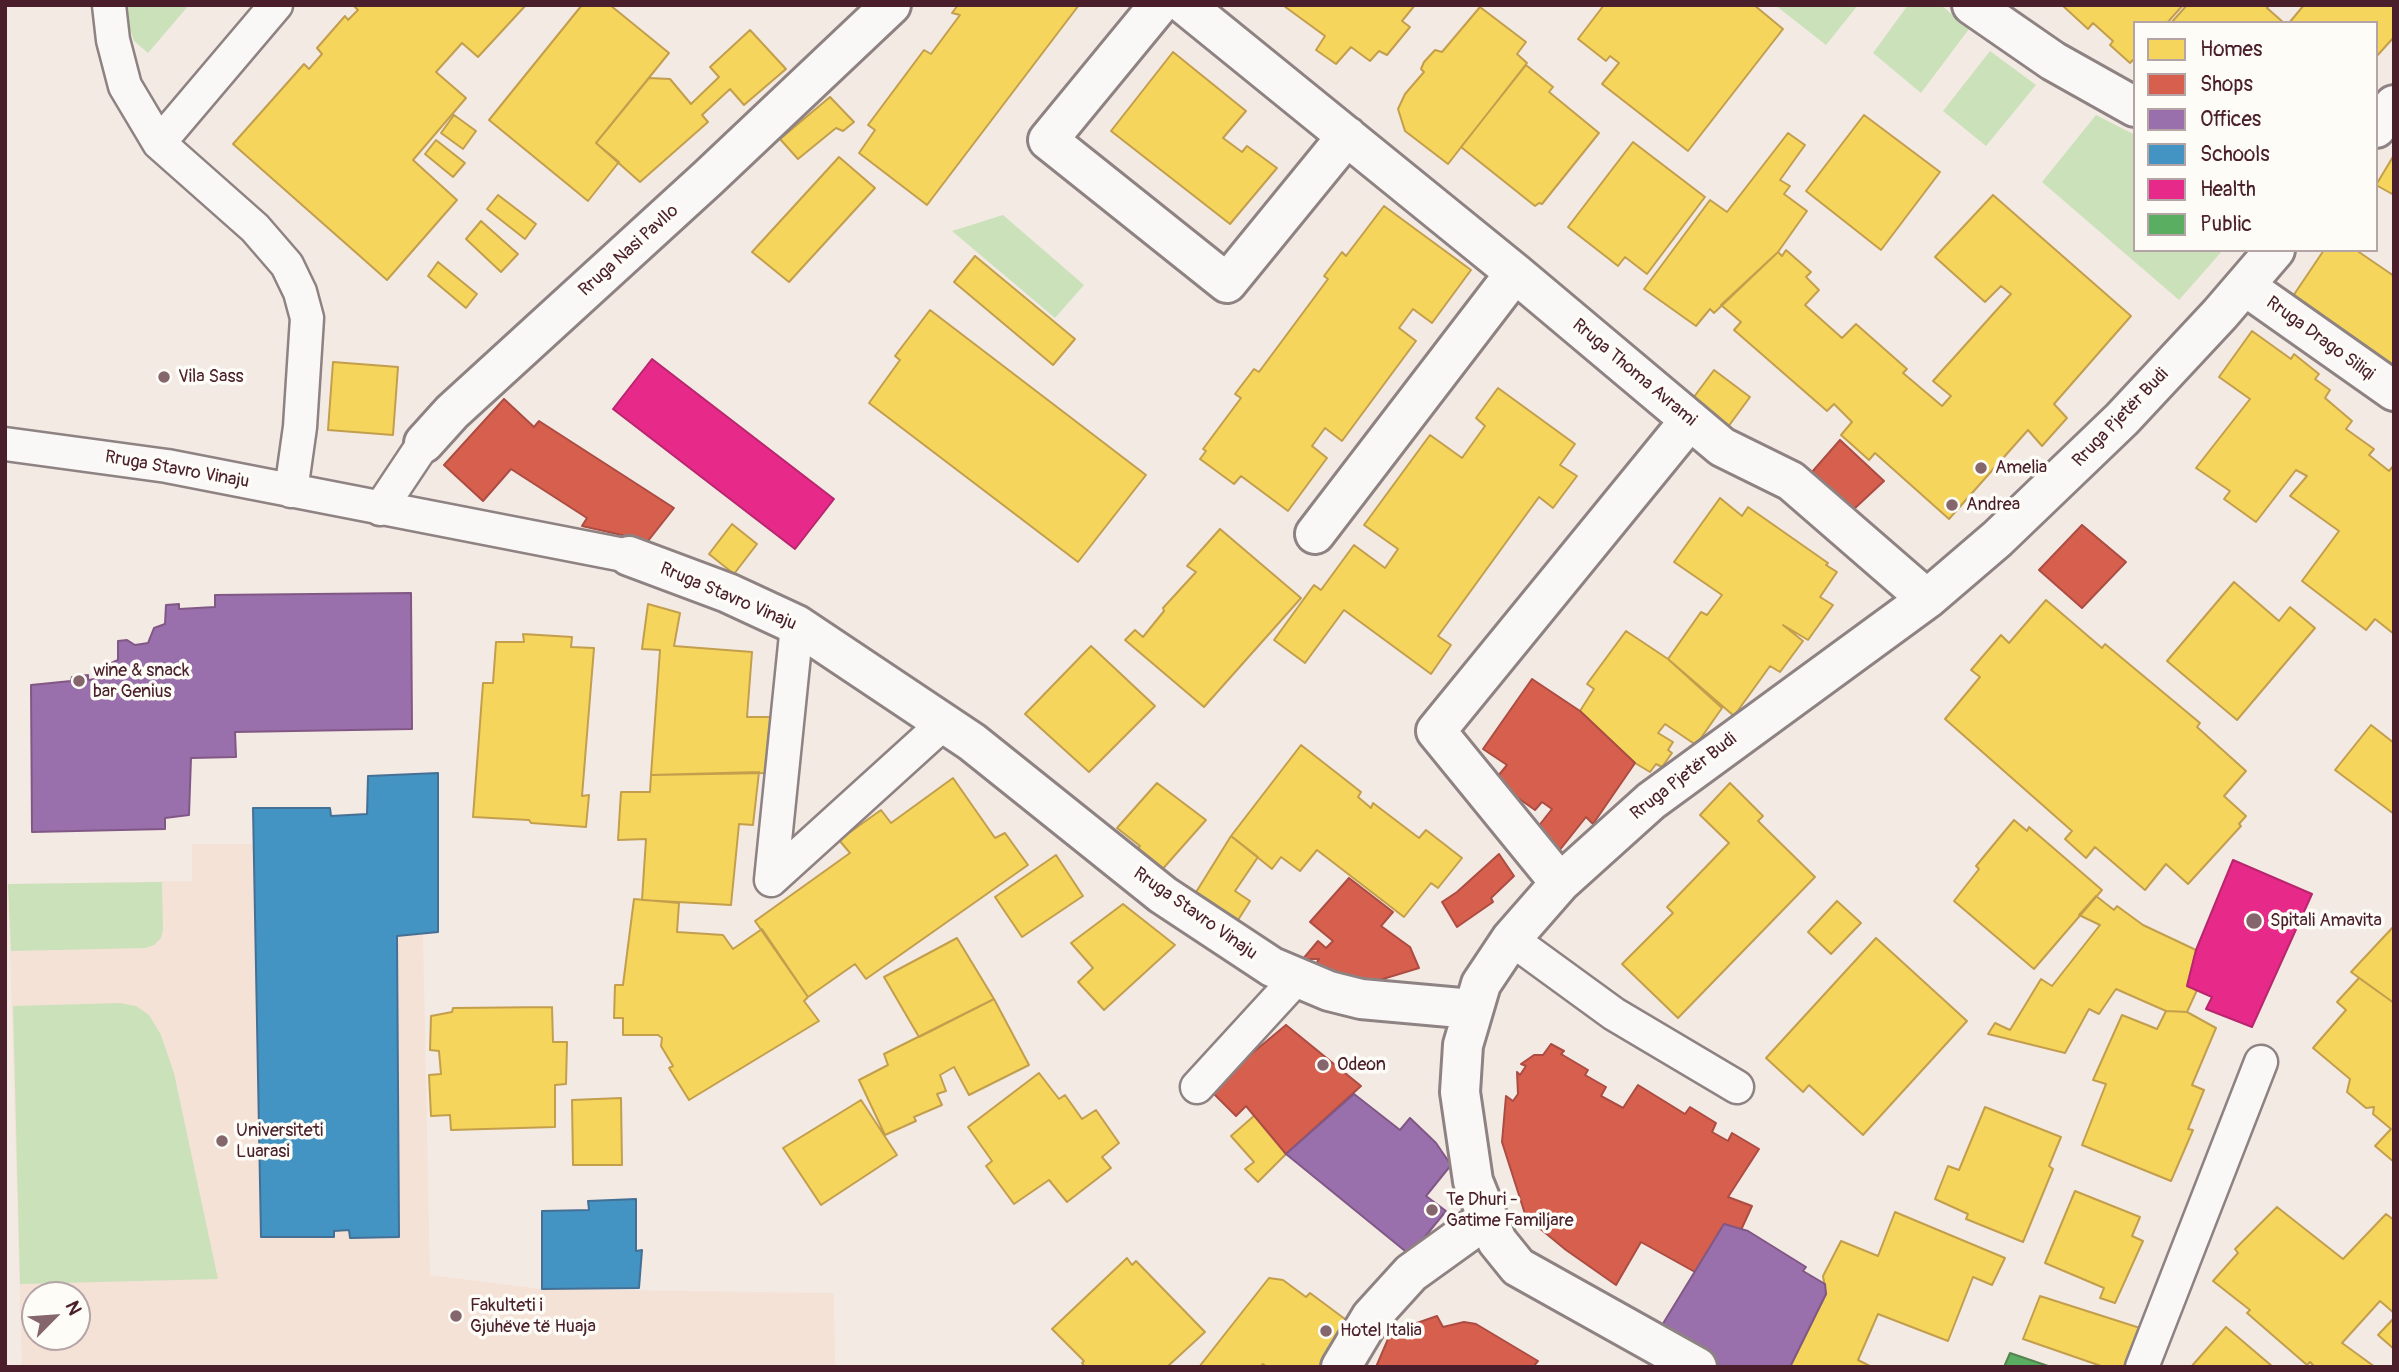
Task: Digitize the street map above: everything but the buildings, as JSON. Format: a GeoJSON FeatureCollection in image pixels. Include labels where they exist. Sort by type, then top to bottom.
{"type":"FeatureCollection","features":[{"type":"Feature","properties":{"kind":"street","name":"Rruga Nasi Pavllo"},"geometry":{"type":"LineString","coordinates":[[424,443],[452,412],[708,178],[891,5]]}},
{"type":"Feature","properties":{"kind":"street"},"geometry":{"type":"LineString","coordinates":[[1159,5],[1048,140],[1227,283],[1347,136]]}},
{"type":"Feature","properties":{"kind":"street","name":"Rruga Thoma Avrami"},"geometry":{"type":"LineString","coordinates":[[1185,5],[1516,273],[1722,447],[1791,481],[1927,598]]}},
{"type":"Feature","properties":{"kind":"street"},"geometry":{"type":"LineString","coordinates":[[1972,5],[2053,61],[2133,106]]}},
{"type":"Feature","properties":{"kind":"street","name":"Rruga Pjetër Budi"},"geometry":{"type":"LineString","coordinates":[[1697,1367],[1518,1267],[1497,1241],[1473,1181],[1460,1091],[1463,1045],[1481,984],[1511,939],[1560,883],[1679,779],[1927,598],[2076,465],[2245,286],[2273,252]]}},
{"type":"Feature","properties":{"kind":"street"},"geometry":{"type":"LineString","coordinates":[[1315,534],[1516,273]]}},
{"type":"Feature","properties":{"kind":"street","name":"Rruga Drago Siliqi"},"geometry":{"type":"LineString","coordinates":[[2245,286],[2394,391]]}},
{"type":"Feature","properties":{"kind":"street"},"geometry":{"type":"LineString","coordinates":[[1560,883],[1436,731],[1690,420]]}},
{"type":"Feature","properties":{"kind":"street","name":"Rruga Stavro Vinaju"},"geometry":{"type":"LineString","coordinates":[[629,556],[729,593],[797,625],[944,723],[1049,801],[1173,902],[1223,938],[1296,979],[1361,999],[1472,1009]]}},
{"type":"Feature","properties":{"kind":"street"},"geometry":{"type":"LineString","coordinates":[[1342,1367],[1371,1317],[1411,1272],[1486,1219]]}},
{"type":"Feature","properties":{"kind":"lane"},"geometry":{"type":"LineString","coordinates":[[109,5],[113,40],[125,86],[159,143],[255,228],[287,265],[300,292],[307,318],[300,427],[292,491]]}},
{"type":"Feature","properties":{"kind":"lane"},"geometry":{"type":"LineString","coordinates":[[159,143],[276,5]]}},
{"type":"Feature","properties":{"kind":"lane","name":"Rruga Nasi Pavllo"},"geometry":{"type":"LineString","coordinates":[[380,509],[424,443]]}},
{"type":"Feature","properties":{"kind":"lane","name":"Rruga Stavro Vinaju"},"geometry":{"type":"LineString","coordinates":[[5,444],[107,457],[629,556]]}},
{"type":"Feature","properties":{"kind":"lane"},"geometry":{"type":"LineString","coordinates":[[797,625],[771,880],[944,723]]}},
{"type":"Feature","properties":{"kind":"lane"},"geometry":{"type":"LineString","coordinates":[[1511,939],[1614,1014],[1737,1087]]}},
{"type":"Feature","properties":{"kind":"lane"},"geometry":{"type":"LineString","coordinates":[[1197,1087],[1296,979]]}},
{"type":"Feature","properties":{"kind":"lane"},"geometry":{"type":"LineString","coordinates":[[2142,1367],[2261,1062]]}},
{"type":"Feature","properties":{"kind":"shaded area","name":"Universiteti Luarasi"},"geometry":{"type":"Polygon","coordinates":[[[438,773],[438,932],[423,934],[430,1275],[542,1289],[834,1293],[835,1367],[22,1367],[22,1351],[91,1351],[91,1281],[21,1281],[21,1332],[8,884],[192,881],[192,844],[254,844],[253,808],[330,808],[331,816],[366,814],[368,776],[438,773]]]}},
{"type":"Feature","properties":{"kind":"green space"},"geometry":{"type":"Polygon","coordinates":[[[122,5],[189,5],[148,53],[134,41],[122,5]]]}},
{"type":"Feature","properties":{"kind":"green space"},"geometry":{"type":"Polygon","coordinates":[[[1775,5],[1858,5],[1826,45],[1775,5]]]}},
{"type":"Feature","properties":{"kind":"green space"},"geometry":{"type":"Polygon","coordinates":[[[1908,5],[1941,5],[1969,29],[1921,93],[1873,53],[1908,5]]]}},
{"type":"Feature","properties":{"kind":"green space"},"geometry":{"type":"Polygon","coordinates":[[[1990,51],[2036,85],[1986,146],[1943,111],[1990,51]]]}},
{"type":"Feature","properties":{"kind":"green space"},"geometry":{"type":"Polygon","coordinates":[[[2096,115],[2133,134],[2133,252],[2221,252],[2179,300],[2042,182],[2096,115]]]}},
{"type":"Feature","properties":{"kind":"green space"},"geometry":{"type":"Polygon","coordinates":[[[1003,215],[1084,285],[1055,318],[952,231],[1003,215]]]}},
{"type":"Feature","properties":{"kind":"green space"},"geometry":{"type":"Polygon","coordinates":[[[162,882],[163,930],[161,938],[154,945],[146,948],[11,951],[8,884],[162,882]]]}},
{"type":"Feature","properties":{"kind":"green space"},"geometry":{"type":"Polygon","coordinates":[[[120,1003],[136,1006],[149,1015],[161,1035],[174,1073],[218,1279],[21,1281],[20,1284],[13,1006],[120,1003]]]}},
{"type":"Feature","properties":{"kind":"place","name":"Vila Sass"},"geometry":{"type":"Point","coordinates":[164,377]}},
{"type":"Feature","properties":{"kind":"place","name":"Amelia"},"geometry":{"type":"Point","coordinates":[1981,468]}},
{"type":"Feature","properties":{"kind":"place","name":"Andrea"},"geometry":{"type":"Point","coordinates":[1952,505]}},
{"type":"Feature","properties":{"kind":"place","name":"wine & snack bar Genius"},"geometry":{"type":"Point","coordinates":[79,681]}},
{"type":"Feature","properties":{"kind":"place","name":"Spitali Amavita"},"geometry":{"type":"Point","coordinates":[2254,921]}},
{"type":"Feature","properties":{"kind":"place","name":"Odeon"},"geometry":{"type":"Point","coordinates":[1323,1065]}},
{"type":"Feature","properties":{"kind":"place","name":"Universiteti Luarasi"},"geometry":{"type":"Point","coordinates":[222,1141]}},
{"type":"Feature","properties":{"kind":"place","name":"Te Dhuri - Gatime Familjare"},"geometry":{"type":"Point","coordinates":[1432,1210]}},
{"type":"Feature","properties":{"kind":"place","name":"Fakulteti i Gjuhëve të Huaja"},"geometry":{"type":"Point","coordinates":[456,1316]}},
{"type":"Feature","properties":{"kind":"place","name":"Hotel Italia"},"geometry":{"type":"Point","coordinates":[1326,1331]}}]}
